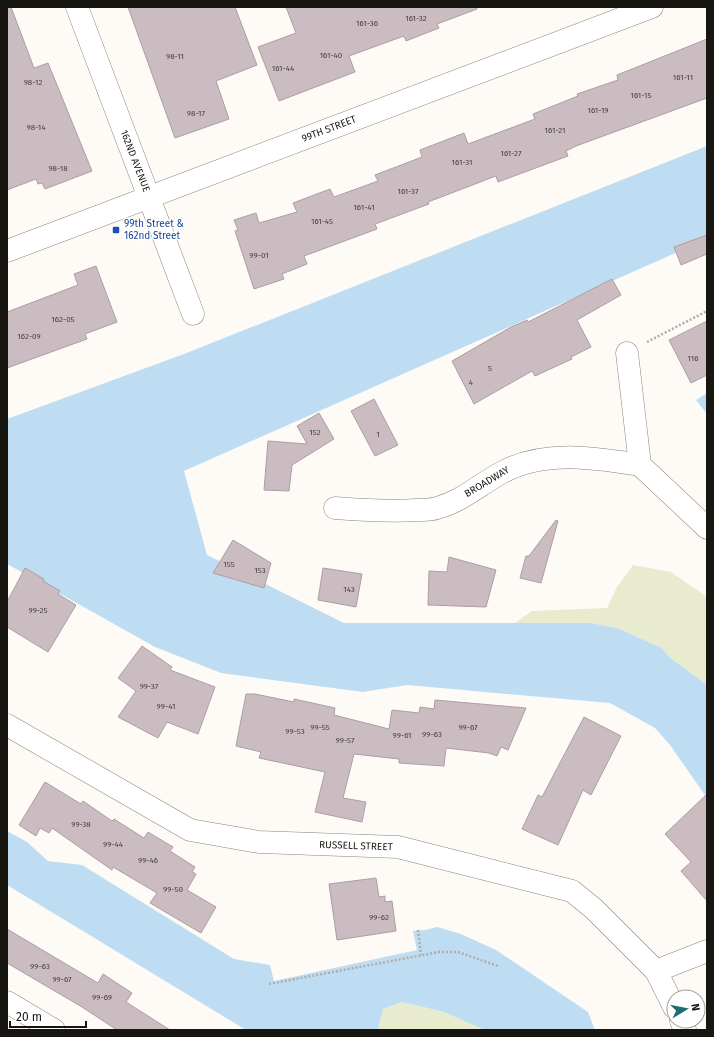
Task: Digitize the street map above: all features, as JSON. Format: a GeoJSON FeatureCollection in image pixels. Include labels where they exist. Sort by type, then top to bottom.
{"type":"FeatureCollection","features":[{"type":"Feature","properties":{"kind":"street","name":"162ND AVENUE"},"geometry":{"type":"LineString","coordinates":[[76,7],[192,314]]}},
{"type":"Feature","properties":{"kind":"street","name":"99TH STREET"},"geometry":{"type":"LineString","coordinates":[[7,251],[652,7]]}},
{"type":"Feature","properties":{"kind":"street"},"geometry":{"type":"LineString","coordinates":[[627,353],[640,465],[707,528]]}},
{"type":"Feature","properties":{"kind":"street","name":"BROADWAY"},"geometry":{"type":"LineString","coordinates":[[335,508],[391,512],[437,508],[468,495],[500,473],[520,463],[559,457],[597,458],[640,465]]}},
{"type":"Feature","properties":{"kind":"street","name":"RUSSELL STREET"},"geometry":{"type":"LineString","coordinates":[[7,725],[190,830],[259,842],[398,847],[572,891],[594,909],[656,972],[666,992]]}},
{"type":"Feature","properties":{"kind":"street"},"geometry":{"type":"LineString","coordinates":[[656,972],[707,950]]}},
{"type":"Feature","properties":{"kind":"street"},"geometry":{"type":"LineString","coordinates":[[7,1002],[54,1030]]}},
{"type":"Feature","properties":{"kind":"path"},"geometry":{"type":"LineString","coordinates":[[627,353],[707,311]]}},
{"type":"Feature","properties":{"kind":"path"},"geometry":{"type":"LineString","coordinates":[[418,930],[421,955]]}},
{"type":"Feature","properties":{"kind":"path"},"geometry":{"type":"LineString","coordinates":[[269,984],[439,952],[458,952],[498,966]]}},
{"type":"Feature","properties":{"kind":"green space"},"geometry":{"type":"Polygon","coordinates":[[[633,565],[671,572],[707,597],[707,685],[669,657],[662,648],[617,628],[591,623],[515,623],[532,611],[607,608],[617,587],[633,565]]]}},
{"type":"Feature","properties":{"kind":"green space"},"geometry":{"type":"Polygon","coordinates":[[[402,1002],[444,1012],[485,1030],[378,1030],[383,1009],[402,1002]]]}},
{"type":"Feature","properties":{"kind":"water"},"geometry":{"type":"Polygon","coordinates":[[[707,146],[707,239],[184,471],[207,555],[344,623],[591,623],[617,628],[662,648],[669,657],[707,685],[707,798],[670,745],[655,728],[610,703],[407,685],[363,692],[221,673],[155,647],[7,564],[7,419],[184,354],[707,146]]]}},
{"type":"Feature","properties":{"kind":"water"},"geometry":{"type":"Polygon","coordinates":[[[707,393],[707,414],[696,400],[707,393]]]}},
{"type":"Feature","properties":{"kind":"water"},"geometry":{"type":"Polygon","coordinates":[[[7,831],[27,842],[48,861],[82,865],[234,959],[270,965],[274,981],[417,950],[413,931],[437,927],[461,934],[496,950],[588,1012],[595,1030],[485,1030],[444,1012],[402,1002],[383,1009],[378,1030],[246,1030],[7,885],[7,831]]]}},
{"type":"Feature","properties":{"kind":"building"},"geometry":{"type":"Polygon","coordinates":[[[7,7],[11,7],[34,68],[48,63],[92,171],[45,189],[42,183],[38,184],[36,179],[7,190],[7,7]]]}},
{"type":"Feature","properties":{"kind":"building"},"geometry":{"type":"Polygon","coordinates":[[[128,7],[235,7],[257,65],[216,81],[229,119],[175,138],[128,7]]]}},
{"type":"Feature","properties":{"kind":"building"},"geometry":{"type":"Polygon","coordinates":[[[286,7],[477,7],[477,9],[437,24],[439,28],[406,41],[404,36],[349,56],[355,72],[279,101],[258,47],[296,33],[286,7]]]}},
{"type":"Feature","properties":{"kind":"building"},"geometry":{"type":"Polygon","coordinates":[[[707,39],[707,98],[576,146],[566,151],[568,156],[498,182],[496,176],[428,202],[429,204],[375,224],[377,229],[304,256],[307,264],[282,274],[284,279],[254,289],[235,231],[238,230],[234,220],[256,213],[259,223],[297,212],[293,203],[330,189],[334,197],[378,181],[375,175],[422,157],[420,150],[464,133],[468,144],[535,119],[533,114],[578,96],[577,94],[618,80],[617,75],[707,39]]]}},
{"type":"Feature","properties":{"kind":"building"},"geometry":{"type":"Polygon","coordinates":[[[707,235],[707,254],[681,265],[674,247],[707,235]]]}},
{"type":"Feature","properties":{"kind":"building"},"geometry":{"type":"Polygon","coordinates":[[[96,266],[117,322],[85,334],[87,339],[7,368],[7,312],[78,285],[74,274],[96,266]]]}},
{"type":"Feature","properties":{"kind":"building"},"geometry":{"type":"Polygon","coordinates":[[[612,279],[621,295],[577,320],[591,347],[571,357],[572,359],[535,376],[532,371],[474,404],[452,361],[511,327],[527,320],[528,322],[612,279]]]}},
{"type":"Feature","properties":{"kind":"building"},"geometry":{"type":"Polygon","coordinates":[[[707,321],[707,375],[691,383],[669,340],[707,321]]]}},
{"type":"Feature","properties":{"kind":"building"},"geometry":{"type":"Polygon","coordinates":[[[374,399],[398,445],[375,456],[351,411],[374,399]]]}},
{"type":"Feature","properties":{"kind":"building"},"geometry":{"type":"Polygon","coordinates":[[[319,413],[334,439],[292,465],[289,491],[264,490],[268,441],[307,444],[297,426],[319,413]]]}},
{"type":"Feature","properties":{"kind":"building"},"geometry":{"type":"Polygon","coordinates":[[[556,520],[558,521],[541,583],[520,578],[526,556],[529,556],[556,520]]]}},
{"type":"Feature","properties":{"kind":"building"},"geometry":{"type":"Polygon","coordinates":[[[233,540],[271,563],[264,588],[213,573],[233,540]]]}},
{"type":"Feature","properties":{"kind":"building"},"geometry":{"type":"Polygon","coordinates":[[[449,557],[496,570],[486,607],[428,605],[429,571],[447,572],[449,557]]]}},
{"type":"Feature","properties":{"kind":"building"},"geometry":{"type":"Polygon","coordinates":[[[25,568],[44,579],[43,581],[60,591],[58,594],[76,605],[48,652],[7,627],[7,602],[25,568]]]}},
{"type":"Feature","properties":{"kind":"building"},"geometry":{"type":"Polygon","coordinates":[[[323,568],[362,574],[356,607],[318,600],[323,568]]]}},
{"type":"Feature","properties":{"kind":"building"},"geometry":{"type":"Polygon","coordinates":[[[142,646],[172,667],[170,670],[215,687],[198,734],[167,722],[158,738],[118,717],[136,691],[118,678],[142,646]]]}},
{"type":"Feature","properties":{"kind":"building"},"geometry":{"type":"Polygon","coordinates":[[[246,694],[255,694],[294,702],[294,699],[335,708],[334,715],[389,729],[392,710],[419,713],[420,707],[434,709],[435,700],[526,708],[508,750],[501,747],[497,756],[489,753],[446,748],[444,766],[399,763],[399,759],[354,754],[343,798],[366,802],[362,822],[315,812],[325,772],[259,758],[261,752],[236,746],[246,694]]]}},
{"type":"Feature","properties":{"kind":"building"},"geometry":{"type":"Polygon","coordinates":[[[584,717],[621,736],[591,795],[583,790],[558,845],[522,829],[538,795],[542,797],[584,717]]]}},
{"type":"Feature","properties":{"kind":"building"},"geometry":{"type":"Polygon","coordinates":[[[45,782],[81,804],[83,801],[112,821],[114,819],[144,838],[148,832],[173,847],[170,851],[195,867],[192,872],[196,874],[187,890],[216,907],[201,933],[150,903],[157,893],[113,867],[112,870],[52,828],[49,833],[40,828],[36,836],[19,825],[45,782]]]}},
{"type":"Feature","properties":{"kind":"building"},"geometry":{"type":"Polygon","coordinates":[[[707,794],[707,901],[681,871],[691,862],[665,834],[707,794]]]}},
{"type":"Feature","properties":{"kind":"building"},"geometry":{"type":"Polygon","coordinates":[[[376,878],[379,897],[385,896],[385,902],[392,901],[396,931],[337,940],[329,884],[376,878]]]}},
{"type":"Feature","properties":{"kind":"building"},"geometry":{"type":"Polygon","coordinates":[[[7,929],[98,983],[103,974],[132,993],[126,1002],[170,1030],[117,1030],[82,1007],[7,963],[7,929]]]}},
{"type":"Feature","properties":{"kind":"place","name":"99th Street & 162nd Street"},"geometry":{"type":"Point","coordinates":[116,230]}}]}
